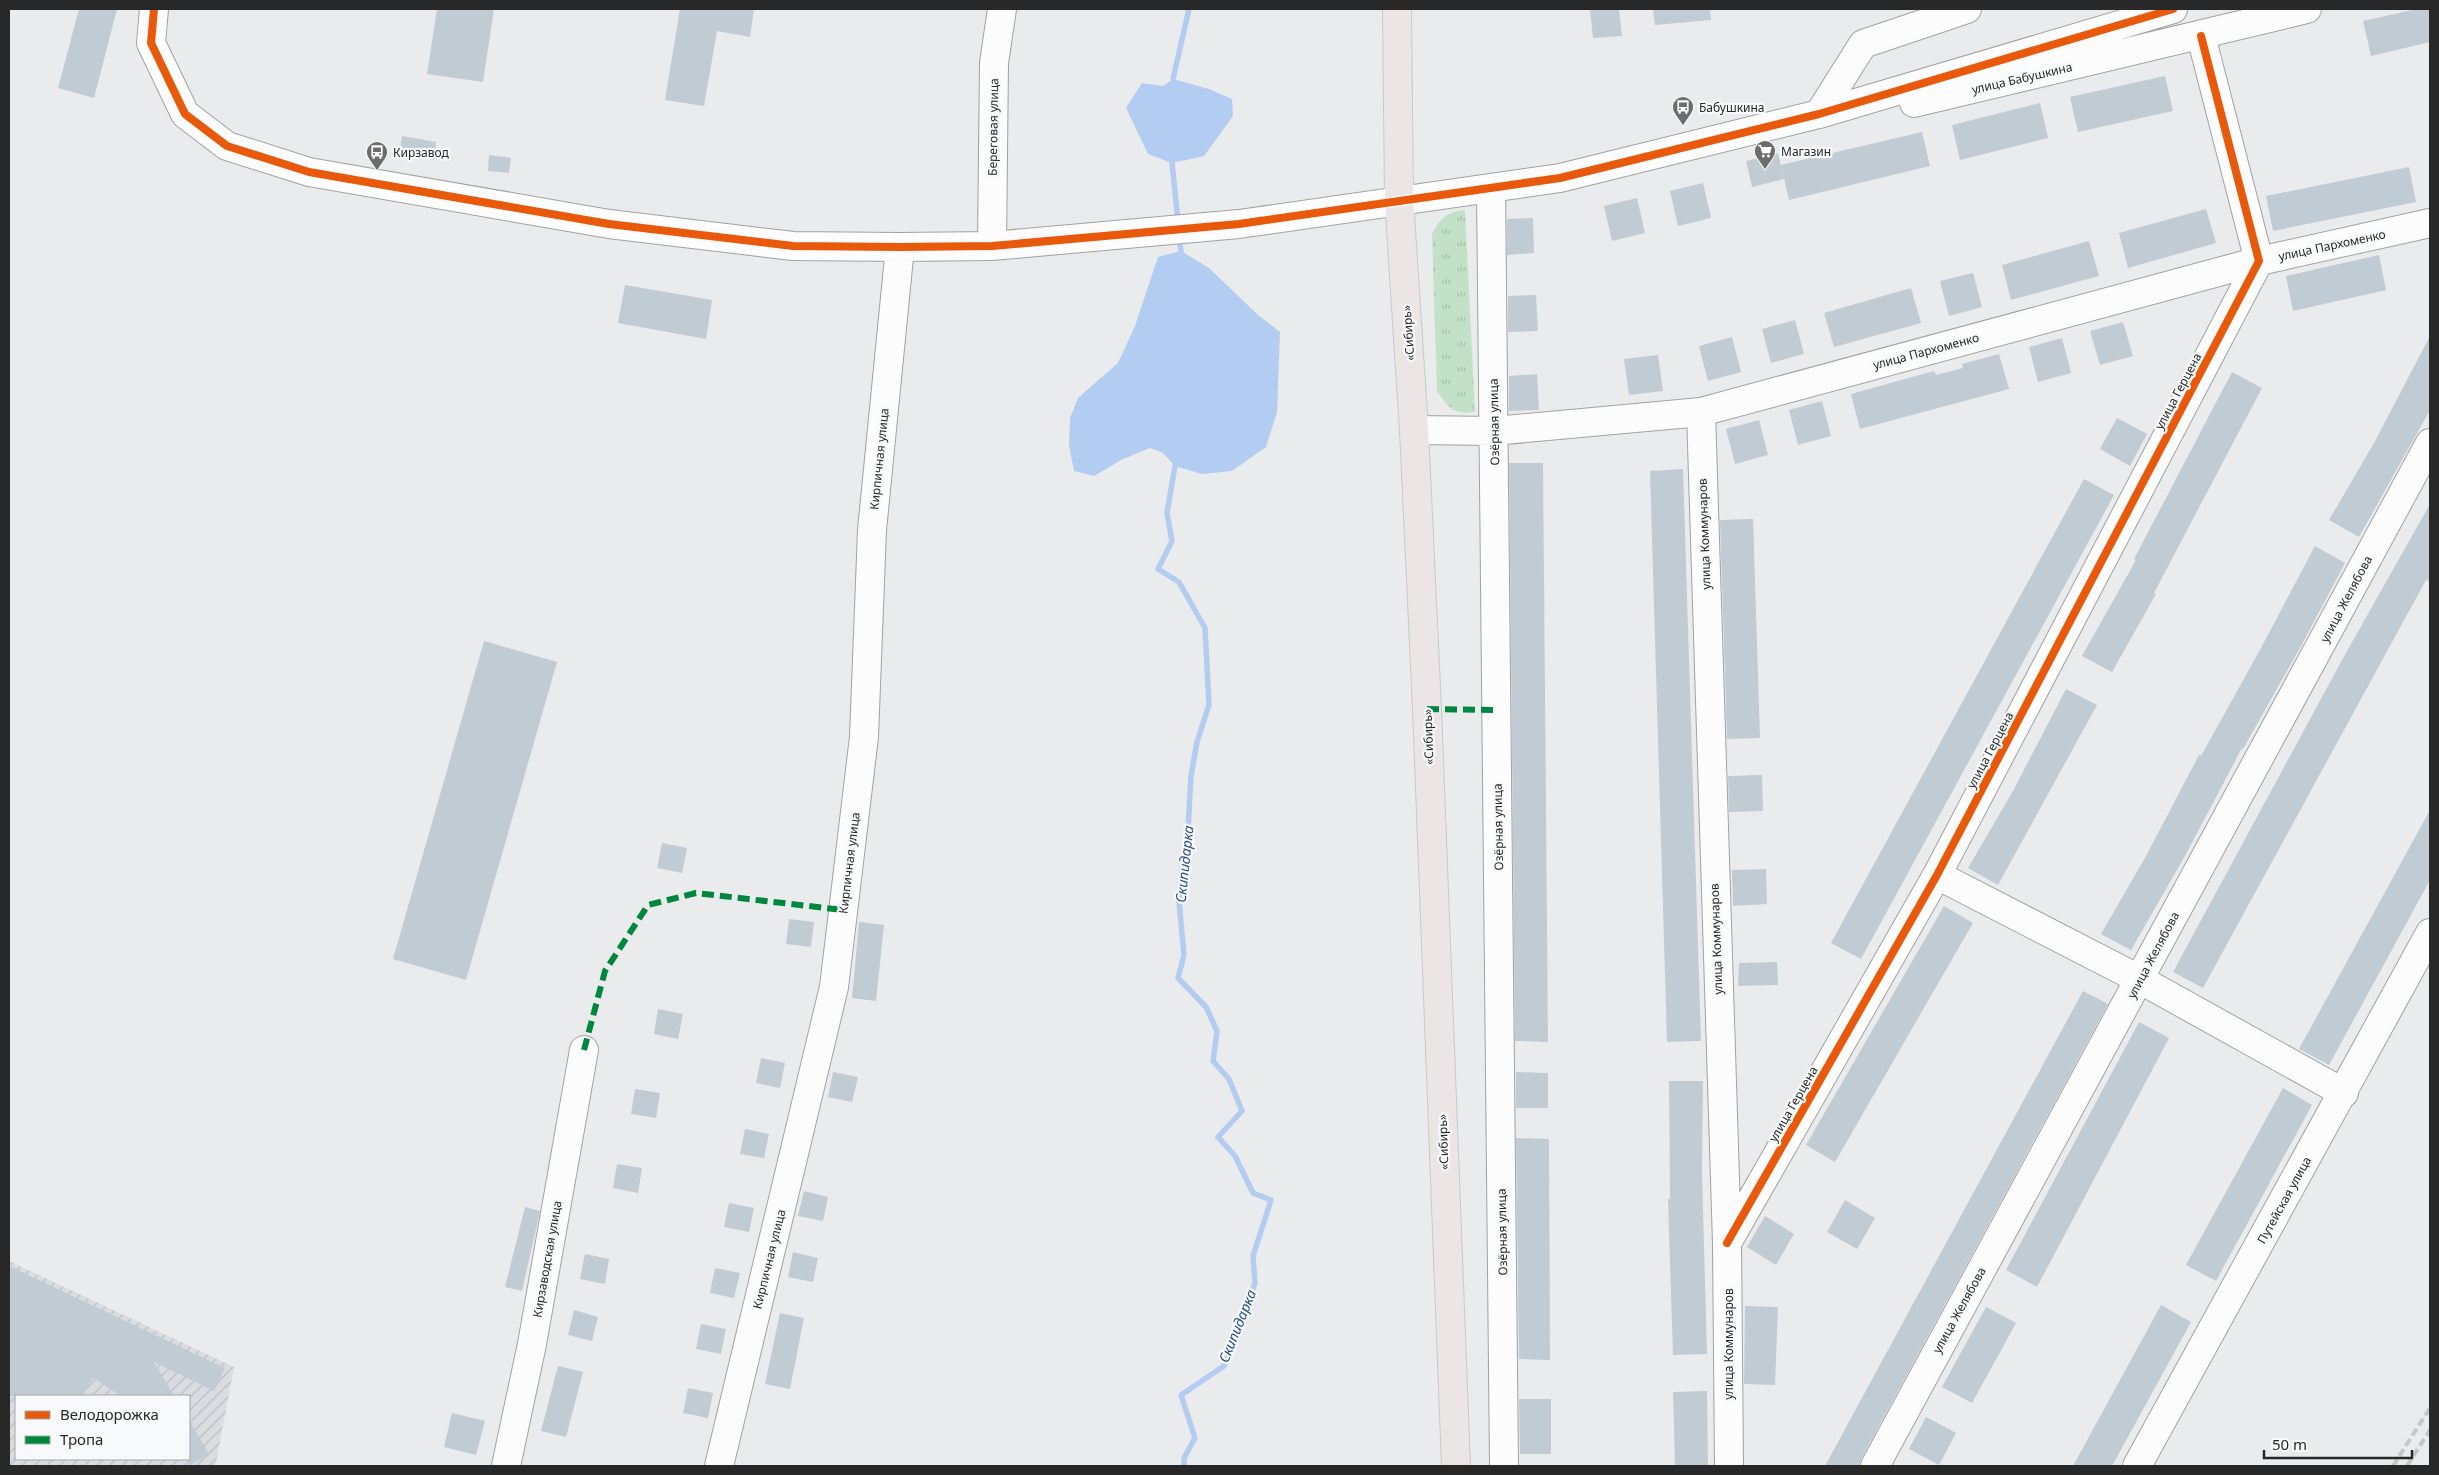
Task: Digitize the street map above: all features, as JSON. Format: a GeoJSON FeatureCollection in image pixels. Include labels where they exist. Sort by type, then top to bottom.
{"type":"FeatureCollection","features":[{"type":"Feature","properties":{"kind":"main road","name":"«Сибирь»"},"geometry":{"type":"LineString","coordinates":[[1397,9],[1399,199],[1414,430],[1456,1466]]}},
{"type":"Feature","properties":{"kind":"street"},"geometry":{"type":"LineString","coordinates":[[154,9],[151,43],[185,114],[227,146],[300,170],[609,224],[793,246],[900,247],[992,246],[1239,224],[1399,199],[1560,178],[1819,114],[2173,9]]}},
{"type":"Feature","properties":{"kind":"street","name":"Береговая улица"},"geometry":{"type":"LineString","coordinates":[[992,246],[994,63],[1002,9]]}},
{"type":"Feature","properties":{"kind":"street"},"geometry":{"type":"LineString","coordinates":[[1819,114],[1863,44],[1966,9]]}},
{"type":"Feature","properties":{"kind":"street","name":"улица Бабушкина"},"geometry":{"type":"LineString","coordinates":[[1736,136],[1820,125],[2201,36],[2307,9]]}},
{"type":"Feature","properties":{"kind":"street"},"geometry":{"type":"LineString","coordinates":[[2201,36],[2259,261]]}},
{"type":"Feature","properties":{"kind":"street","name":"Озёрная улица"},"geometry":{"type":"LineString","coordinates":[[1491,188],[1504,1466]]}},
{"type":"Feature","properties":{"kind":"street","name":"улица Пархоменко"},"geometry":{"type":"LineString","coordinates":[[1414,430],[1494,431],[1701,412],[2259,261],[2430,223]]}},
{"type":"Feature","properties":{"kind":"street","name":"Кирпичная улица"},"geometry":{"type":"LineString","coordinates":[[719,1466],[834,987],[864,737],[872,530],[900,247]]}},
{"type":"Feature","properties":{"kind":"street","name":"улица Герцена"},"geometry":{"type":"LineString","coordinates":[[1727,1243],[1937,875],[2259,261]]}},
{"type":"Feature","properties":{"kind":"street","name":"улица Коммунаров"},"geometry":{"type":"LineString","coordinates":[[1701,412],[1727,1243],[1729,1466]]}},
{"type":"Feature","properties":{"kind":"street","name":"улица Желябова"},"geometry":{"type":"LineString","coordinates":[[1875,1466],[2430,443]]}},
{"type":"Feature","properties":{"kind":"street"},"geometry":{"type":"LineString","coordinates":[[1937,875],[2139,979],[2344,1093]]}},
{"type":"Feature","properties":{"kind":"street","name":"Путейская улица"},"geometry":{"type":"LineString","coordinates":[[2137,1466],[2430,934]]}},
{"type":"Feature","properties":{"kind":"street","name":"Кирзаводская улица"},"geometry":{"type":"LineString","coordinates":[[506,1466],[532,1344],[584,1050]]}},
{"type":"Feature","properties":{"kind":"shaded area"},"geometry":{"type":"Polygon","coordinates":[[[9,1261],[234,1367],[216,1463],[212,1466],[9,1466],[9,1261]]]}},
{"type":"Feature","properties":{"kind":"green space"},"geometry":{"type":"Polygon","coordinates":[[[1465,210],[1475,412],[1468,413],[1452,409],[1437,391],[1432,234],[1438,224],[1449,214],[1465,210]]]}},
{"type":"Feature","properties":{"kind":"water"},"geometry":{"type":"Polygon","coordinates":[[[1173,79],[1209,89],[1232,99],[1233,116],[1204,156],[1172,163],[1148,154],[1126,108],[1142,83],[1163,86],[1173,79]]]}},
{"type":"Feature","properties":{"kind":"water"},"geometry":{"type":"Polygon","coordinates":[[[1181,251],[1209,268],[1258,315],[1280,332],[1277,412],[1266,447],[1232,471],[1202,474],[1175,466],[1163,453],[1150,448],[1121,460],[1094,476],[1074,471],[1069,445],[1070,418],[1078,398],[1118,363],[1135,326],[1158,257],[1181,251]]]}},
{"type":"Feature","properties":{"kind":"building"},"geometry":{"type":"Polygon","coordinates":[[[79,9],[117,9],[94,98],[58,88],[79,9]]]}},
{"type":"Feature","properties":{"kind":"building"},"geometry":{"type":"Polygon","coordinates":[[[437,9],[494,9],[483,82],[427,74],[437,9]]]}},
{"type":"Feature","properties":{"kind":"building"},"geometry":{"type":"Polygon","coordinates":[[[680,9],[754,9],[750,37],[717,31],[704,106],[665,100],[680,9]]]}},
{"type":"Feature","properties":{"kind":"building"},"geometry":{"type":"Polygon","coordinates":[[[1590,9],[1619,9],[1622,36],[1593,38],[1590,9]]]}},
{"type":"Feature","properties":{"kind":"building"},"geometry":{"type":"Polygon","coordinates":[[[1653,9],[1710,9],[1711,20],[1655,25],[1653,9]]]}},
{"type":"Feature","properties":{"kind":"building"},"geometry":{"type":"Polygon","coordinates":[[[2417,9],[2430,9],[2430,42],[2371,56],[2363,21],[2417,9]]]}},
{"type":"Feature","properties":{"kind":"building"},"geometry":{"type":"Polygon","coordinates":[[[2165,76],[2173,111],[2078,132],[2070,97],[2165,76]]]}},
{"type":"Feature","properties":{"kind":"building"},"geometry":{"type":"Polygon","coordinates":[[[2040,103],[2048,138],[1960,160],[1952,125],[2040,103]]]}},
{"type":"Feature","properties":{"kind":"building"},"geometry":{"type":"Polygon","coordinates":[[[1922,132],[1930,166],[1789,200],[1781,165],[1922,132]]]}},
{"type":"Feature","properties":{"kind":"building"},"geometry":{"type":"Polygon","coordinates":[[[402,136],[436,142],[434,160],[399,155],[402,136]]]}},
{"type":"Feature","properties":{"kind":"building","name":"Магазин"},"geometry":{"type":"Polygon","coordinates":[[[1778,153],[1784,179],[1752,187],[1746,161],[1778,153]]]}},
{"type":"Feature","properties":{"kind":"building"},"geometry":{"type":"Polygon","coordinates":[[[489,155],[511,158],[509,173],[488,171],[489,155]]]}},
{"type":"Feature","properties":{"kind":"building"},"geometry":{"type":"Polygon","coordinates":[[[2409,167],[2416,202],[2273,231],[2266,196],[2409,167]]]}},
{"type":"Feature","properties":{"kind":"building"},"geometry":{"type":"Polygon","coordinates":[[[1703,183],[1711,218],[1678,226],[1670,191],[1703,183]]]}},
{"type":"Feature","properties":{"kind":"building"},"geometry":{"type":"Polygon","coordinates":[[[1637,198],[1645,233],[1612,241],[1604,206],[1637,198]]]}},
{"type":"Feature","properties":{"kind":"building"},"geometry":{"type":"Polygon","coordinates":[[[2206,209],[2216,243],[2128,268],[2119,233],[2206,209]]]}},
{"type":"Feature","properties":{"kind":"building"},"geometry":{"type":"Polygon","coordinates":[[[1533,218],[1534,253],[1507,255],[1507,219],[1533,218]]]}},
{"type":"Feature","properties":{"kind":"building"},"geometry":{"type":"Polygon","coordinates":[[[2089,241],[2099,276],[2011,300],[2002,265],[2089,241]]]}},
{"type":"Feature","properties":{"kind":"building"},"geometry":{"type":"Polygon","coordinates":[[[2379,255],[2386,290],[2293,311],[2286,276],[2379,255]]]}},
{"type":"Feature","properties":{"kind":"building"},"geometry":{"type":"Polygon","coordinates":[[[1973,273],[1982,307],[1949,316],[1940,281],[1973,273]]]}},
{"type":"Feature","properties":{"kind":"building"},"geometry":{"type":"Polygon","coordinates":[[[625,285],[712,300],[706,339],[618,323],[625,285]]]}},
{"type":"Feature","properties":{"kind":"building"},"geometry":{"type":"Polygon","coordinates":[[[1911,288],[1921,323],[1834,347],[1824,313],[1911,288]]]}},
{"type":"Feature","properties":{"kind":"building"},"geometry":{"type":"Polygon","coordinates":[[[1536,295],[1538,331],[1508,332],[1508,296],[1536,295]]]}},
{"type":"Feature","properties":{"kind":"building"},"geometry":{"type":"Polygon","coordinates":[[[1795,320],[1804,354],[1771,363],[1762,329],[1795,320]]]}},
{"type":"Feature","properties":{"kind":"building"},"geometry":{"type":"Polygon","coordinates":[[[2123,322],[2133,356],[2100,365],[2090,331],[2123,322]]]}},
{"type":"Feature","properties":{"kind":"building"},"geometry":{"type":"Polygon","coordinates":[[[2430,336],[2430,410],[2359,537],[2329,520],[2374,443],[2430,336]]]}},
{"type":"Feature","properties":{"kind":"building"},"geometry":{"type":"Polygon","coordinates":[[[1732,337],[1741,372],[1708,381],[1699,346],[1732,337]]]}},
{"type":"Feature","properties":{"kind":"building"},"geometry":{"type":"Polygon","coordinates":[[[2062,338],[2071,373],[2038,382],[2029,347],[2062,338]]]}},
{"type":"Feature","properties":{"kind":"building"},"geometry":{"type":"Polygon","coordinates":[[[1999,354],[2009,389],[1860,429],[1851,394],[1934,371],[1936,375],[1963,368],[1962,364],[1999,354]]]}},
{"type":"Feature","properties":{"kind":"building"},"geometry":{"type":"Polygon","coordinates":[[[1658,355],[1663,391],[1629,395],[1624,359],[1658,355]]]}},
{"type":"Feature","properties":{"kind":"building"},"geometry":{"type":"Polygon","coordinates":[[[2232,372],[2262,388],[2154,593],[2156,594],[2112,672],[2082,656],[2136,560],[2134,559],[2232,372]]]}},
{"type":"Feature","properties":{"kind":"building"},"geometry":{"type":"Polygon","coordinates":[[[1537,374],[1539,410],[1509,411],[1509,376],[1537,374]]]}},
{"type":"Feature","properties":{"kind":"building"},"geometry":{"type":"Polygon","coordinates":[[[1822,401],[1831,436],[1798,445],[1789,410],[1822,401]]]}},
{"type":"Feature","properties":{"kind":"building"},"geometry":{"type":"Polygon","coordinates":[[[2117,418],[2147,434],[2130,466],[2100,449],[2117,418]]]}},
{"type":"Feature","properties":{"kind":"building"},"geometry":{"type":"Polygon","coordinates":[[[1759,420],[1768,455],[1735,464],[1726,429],[1759,420]]]}},
{"type":"Feature","properties":{"kind":"building"},"geometry":{"type":"Polygon","coordinates":[[[1509,463],[1543,463],[1548,1042],[1515,1041],[1509,463]]]}},
{"type":"Feature","properties":{"kind":"building"},"geometry":{"type":"Polygon","coordinates":[[[1683,469],[1701,1041],[1667,1042],[1650,471],[1683,469]]]}},
{"type":"Feature","properties":{"kind":"building"},"geometry":{"type":"Polygon","coordinates":[[[2084,479],[2114,495],[1861,959],[1831,943],[2084,479]]]}},
{"type":"Feature","properties":{"kind":"building"},"geometry":{"type":"Polygon","coordinates":[[[2430,504],[2430,582],[2426,580],[2203,988],[2173,972],[2342,660],[2430,504]]]}},
{"type":"Feature","properties":{"kind":"building"},"geometry":{"type":"Polygon","coordinates":[[[1753,519],[1760,738],[1727,739],[1720,520],[1753,519]]]}},
{"type":"Feature","properties":{"kind":"building"},"geometry":{"type":"Polygon","coordinates":[[[2315,546],[2345,563],[2301,646],[2242,748],[2186,854],[2131,950],[2101,934],[2146,856],[2199,755],[2201,756],[2261,648],[2315,546]]]}},
{"type":"Feature","properties":{"kind":"building"},"geometry":{"type":"Polygon","coordinates":[[[484,641],[557,662],[466,980],[393,959],[484,641]]]}},
{"type":"Feature","properties":{"kind":"building"},"geometry":{"type":"Polygon","coordinates":[[[2066,689],[2097,705],[1998,885],[1968,868],[2013,791],[2066,689]]]}},
{"type":"Feature","properties":{"kind":"building"},"geometry":{"type":"Polygon","coordinates":[[[1762,775],[1763,811],[1729,812],[1728,776],[1762,775]]]}},
{"type":"Feature","properties":{"kind":"building"},"geometry":{"type":"Polygon","coordinates":[[[2430,810],[2430,880],[2329,1065],[2299,1049],[2430,810]]]}},
{"type":"Feature","properties":{"kind":"building"},"geometry":{"type":"Polygon","coordinates":[[[662,843],[687,848],[682,873],[657,868],[662,843]]]}},
{"type":"Feature","properties":{"kind":"building"},"geometry":{"type":"Polygon","coordinates":[[[1766,869],[1767,904],[1733,906],[1732,870],[1766,869]]]}},
{"type":"Feature","properties":{"kind":"building"},"geometry":{"type":"Polygon","coordinates":[[[1944,906],[1973,923],[1835,1162],[1806,1145],[1944,906]]]}},
{"type":"Feature","properties":{"kind":"building"},"geometry":{"type":"Polygon","coordinates":[[[789,919],[814,922],[811,947],[786,944],[789,919]]]}},
{"type":"Feature","properties":{"kind":"building"},"geometry":{"type":"Polygon","coordinates":[[[859,922],[884,925],[876,1001],[852,998],[859,922]]]}},
{"type":"Feature","properties":{"kind":"building"},"geometry":{"type":"Polygon","coordinates":[[[1777,962],[1778,985],[1738,986],[1739,963],[1777,962]]]}},
{"type":"Feature","properties":{"kind":"building"},"geometry":{"type":"Polygon","coordinates":[[[2083,991],[2108,1004],[1861,1459],[1859,1466],[1825,1466],[2083,991]]]}},
{"type":"Feature","properties":{"kind":"building"},"geometry":{"type":"Polygon","coordinates":[[[658,1009],[683,1014],[678,1039],[654,1034],[658,1009]]]}},
{"type":"Feature","properties":{"kind":"building"},"geometry":{"type":"Polygon","coordinates":[[[2139,1022],[2169,1038],[2037,1287],[2006,1270],[2139,1022]]]}},
{"type":"Feature","properties":{"kind":"building"},"geometry":{"type":"Polygon","coordinates":[[[761,1058],[785,1063],[780,1088],[756,1083],[761,1058]]]}},
{"type":"Feature","properties":{"kind":"building"},"geometry":{"type":"Polygon","coordinates":[[[833,1072],[858,1077],[852,1102],[828,1097],[833,1072]]]}},
{"type":"Feature","properties":{"kind":"building"},"geometry":{"type":"Polygon","coordinates":[[[1516,1072],[1548,1073],[1548,1108],[1516,1108],[1516,1072]]]}},
{"type":"Feature","properties":{"kind":"building"},"geometry":{"type":"Polygon","coordinates":[[[1669,1081],[1703,1081],[1702,1173],[1707,1354],[1673,1355],[1668,1199],[1670,1199],[1669,1081]]]}},
{"type":"Feature","properties":{"kind":"building"},"geometry":{"type":"Polygon","coordinates":[[[2283,1088],[2312,1105],[2216,1281],[2186,1265],[2283,1088]]]}},
{"type":"Feature","properties":{"kind":"building"},"geometry":{"type":"Polygon","coordinates":[[[635,1089],[660,1093],[656,1118],[631,1114],[635,1089]]]}},
{"type":"Feature","properties":{"kind":"building"},"geometry":{"type":"Polygon","coordinates":[[[745,1129],[769,1134],[764,1158],[740,1154],[745,1129]]]}},
{"type":"Feature","properties":{"kind":"building"},"geometry":{"type":"Polygon","coordinates":[[[1516,1138],[1549,1139],[1550,1360],[1519,1359],[1516,1138]]]}},
{"type":"Feature","properties":{"kind":"building"},"geometry":{"type":"Polygon","coordinates":[[[617,1164],[642,1168],[638,1193],[613,1188],[617,1164]]]}},
{"type":"Feature","properties":{"kind":"building"},"geometry":{"type":"Polygon","coordinates":[[[804,1191],[828,1197],[823,1221],[798,1216],[804,1191]]]}},
{"type":"Feature","properties":{"kind":"building"},"geometry":{"type":"Polygon","coordinates":[[[1845,1200],[1875,1218],[1857,1249],[1827,1232],[1845,1200]]]}},
{"type":"Feature","properties":{"kind":"building"},"geometry":{"type":"Polygon","coordinates":[[[729,1203],[754,1208],[749,1232],[724,1227],[729,1203]]]}},
{"type":"Feature","properties":{"kind":"building"},"geometry":{"type":"Polygon","coordinates":[[[525,1207],[540,1211],[522,1291],[505,1287],[525,1207]]]}},
{"type":"Feature","properties":{"kind":"building"},"geometry":{"type":"Polygon","coordinates":[[[1765,1216],[1794,1234],[1776,1265],[1747,1247],[1765,1216]]]}},
{"type":"Feature","properties":{"kind":"building"},"geometry":{"type":"Polygon","coordinates":[[[793,1252],[818,1258],[813,1282],[788,1277],[793,1252]]]}},
{"type":"Feature","properties":{"kind":"building"},"geometry":{"type":"Polygon","coordinates":[[[585,1254],[609,1259],[605,1284],[580,1279],[585,1254]]]}},
{"type":"Feature","properties":{"kind":"building"},"geometry":{"type":"Polygon","coordinates":[[[9,1266],[225,1368],[214,1391],[154,1362],[173,1395],[119,1395],[93,1378],[84,1395],[9,1396],[9,1266]]]}},
{"type":"Feature","properties":{"kind":"building"},"geometry":{"type":"Polygon","coordinates":[[[715,1268],[740,1273],[734,1298],[710,1293],[715,1268]]]}},
{"type":"Feature","properties":{"kind":"building"},"geometry":{"type":"Polygon","coordinates":[[[2161,1305],[2191,1322],[2112,1466],[2073,1466],[2161,1305]]]}},
{"type":"Feature","properties":{"kind":"building"},"geometry":{"type":"Polygon","coordinates":[[[1745,1306],[1778,1307],[1775,1385],[1744,1384],[1745,1306]]]}},
{"type":"Feature","properties":{"kind":"building"},"geometry":{"type":"Polygon","coordinates":[[[1986,1307],[2016,1323],[1972,1403],[1942,1387],[1986,1307]]]}},
{"type":"Feature","properties":{"kind":"building"},"geometry":{"type":"Polygon","coordinates":[[[574,1310],[598,1317],[592,1341],[568,1335],[574,1310]]]}},
{"type":"Feature","properties":{"kind":"building"},"geometry":{"type":"Polygon","coordinates":[[[780,1313],[804,1318],[790,1389],[765,1384],[780,1313]]]}},
{"type":"Feature","properties":{"kind":"building"},"geometry":{"type":"Polygon","coordinates":[[[701,1324],[726,1329],[721,1354],[696,1349],[701,1324]]]}},
{"type":"Feature","properties":{"kind":"building"},"geometry":{"type":"Polygon","coordinates":[[[558,1366],[583,1372],[566,1437],[541,1431],[558,1366]]]}},
{"type":"Feature","properties":{"kind":"building"},"geometry":{"type":"Polygon","coordinates":[[[688,1388],[713,1393],[708,1418],[683,1413],[688,1388]]]}},
{"type":"Feature","properties":{"kind":"building"},"geometry":{"type":"Polygon","coordinates":[[[1707,1391],[1708,1466],[1675,1466],[1673,1392],[1707,1391]]]}},
{"type":"Feature","properties":{"kind":"building"},"geometry":{"type":"Polygon","coordinates":[[[1519,1399],[1551,1399],[1551,1454],[1520,1454],[1519,1399]]]}},
{"type":"Feature","properties":{"kind":"building"},"geometry":{"type":"Polygon","coordinates":[[[452,1413],[485,1421],[476,1455],[444,1447],[452,1413]]]}},
{"type":"Feature","properties":{"kind":"building"},"geometry":{"type":"Polygon","coordinates":[[[1926,1417],[1956,1433],[1939,1465],[1909,1449],[1926,1417]]]}},
{"type":"Feature","properties":{"kind":"building"},"geometry":{"type":"Polygon","coordinates":[[[190,1422],[209,1454],[189,1466],[190,1460],[190,1422]]]}},
{"type":"Feature","properties":{"kind":"waterway","name":"Скипидарка"},"geometry":{"type":"LineString","coordinates":[[1173,79],[1189,9]]}},
{"type":"Feature","properties":{"kind":"waterway","name":"Скипидарка"},"geometry":{"type":"LineString","coordinates":[[1172,163],[1178,222]]}},
{"type":"Feature","properties":{"kind":"waterway","name":"Скипидарка"},"geometry":{"type":"LineString","coordinates":[[1179,236],[1181,251]]}},
{"type":"Feature","properties":{"kind":"waterway","name":"Скипидарка"},"geometry":{"type":"LineString","coordinates":[[1175,466],[1167,513],[1172,541],[1158,569],[1179,582],[1205,628],[1209,705],[1197,742],[1191,776],[1188,830],[1179,901],[1184,955],[1178,978],[1206,1007],[1217,1031],[1213,1061],[1229,1079],[1242,1111],[1218,1137],[1235,1156],[1253,1193],[1271,1200],[1253,1256],[1255,1283],[1224,1366],[1181,1395],[1195,1438],[1184,1458],[1184,1466]]}},
{"type":"Feature","properties":{"kind":"railway"},"geometry":{"type":"LineString","coordinates":[[2393,1466],[2430,1408]]}},
{"type":"Feature","properties":{"kind":"railway"},"geometry":{"type":"LineString","coordinates":[[2407,1466],[2430,1430]]}},
{"type":"Feature","properties":{"kind":"marked path"},"geometry":{"type":"LineString","coordinates":[[1427,709],[1497,710]]}},
{"type":"Feature","properties":{"kind":"marked path"},"geometry":{"type":"LineString","coordinates":[[584,1050],[605,971],[648,905],[696,893],[843,910]]}},
{"type":"Feature","properties":{"kind":"cycle path"},"geometry":{"type":"LineString","coordinates":[[154,9],[151,43],[185,114],[227,146],[309,172],[609,224],[793,246],[900,247],[992,246],[1239,224],[1560,178],[1819,114],[2173,9]]}},
{"type":"Feature","properties":{"kind":"cycle path"},"geometry":{"type":"LineString","coordinates":[[1727,1243],[1937,875],[2259,261],[2201,36]]}},
{"type":"Feature","properties":{"kind":"place","name":"Бабушкина"},"geometry":{"type":"Point","coordinates":[1683,126]}},
{"type":"Feature","properties":{"kind":"place","name":"Магазин"},"geometry":{"type":"Point","coordinates":[1765,170]}},
{"type":"Feature","properties":{"kind":"place","name":"Кирзавод"},"geometry":{"type":"Point","coordinates":[377,171]}}]}
